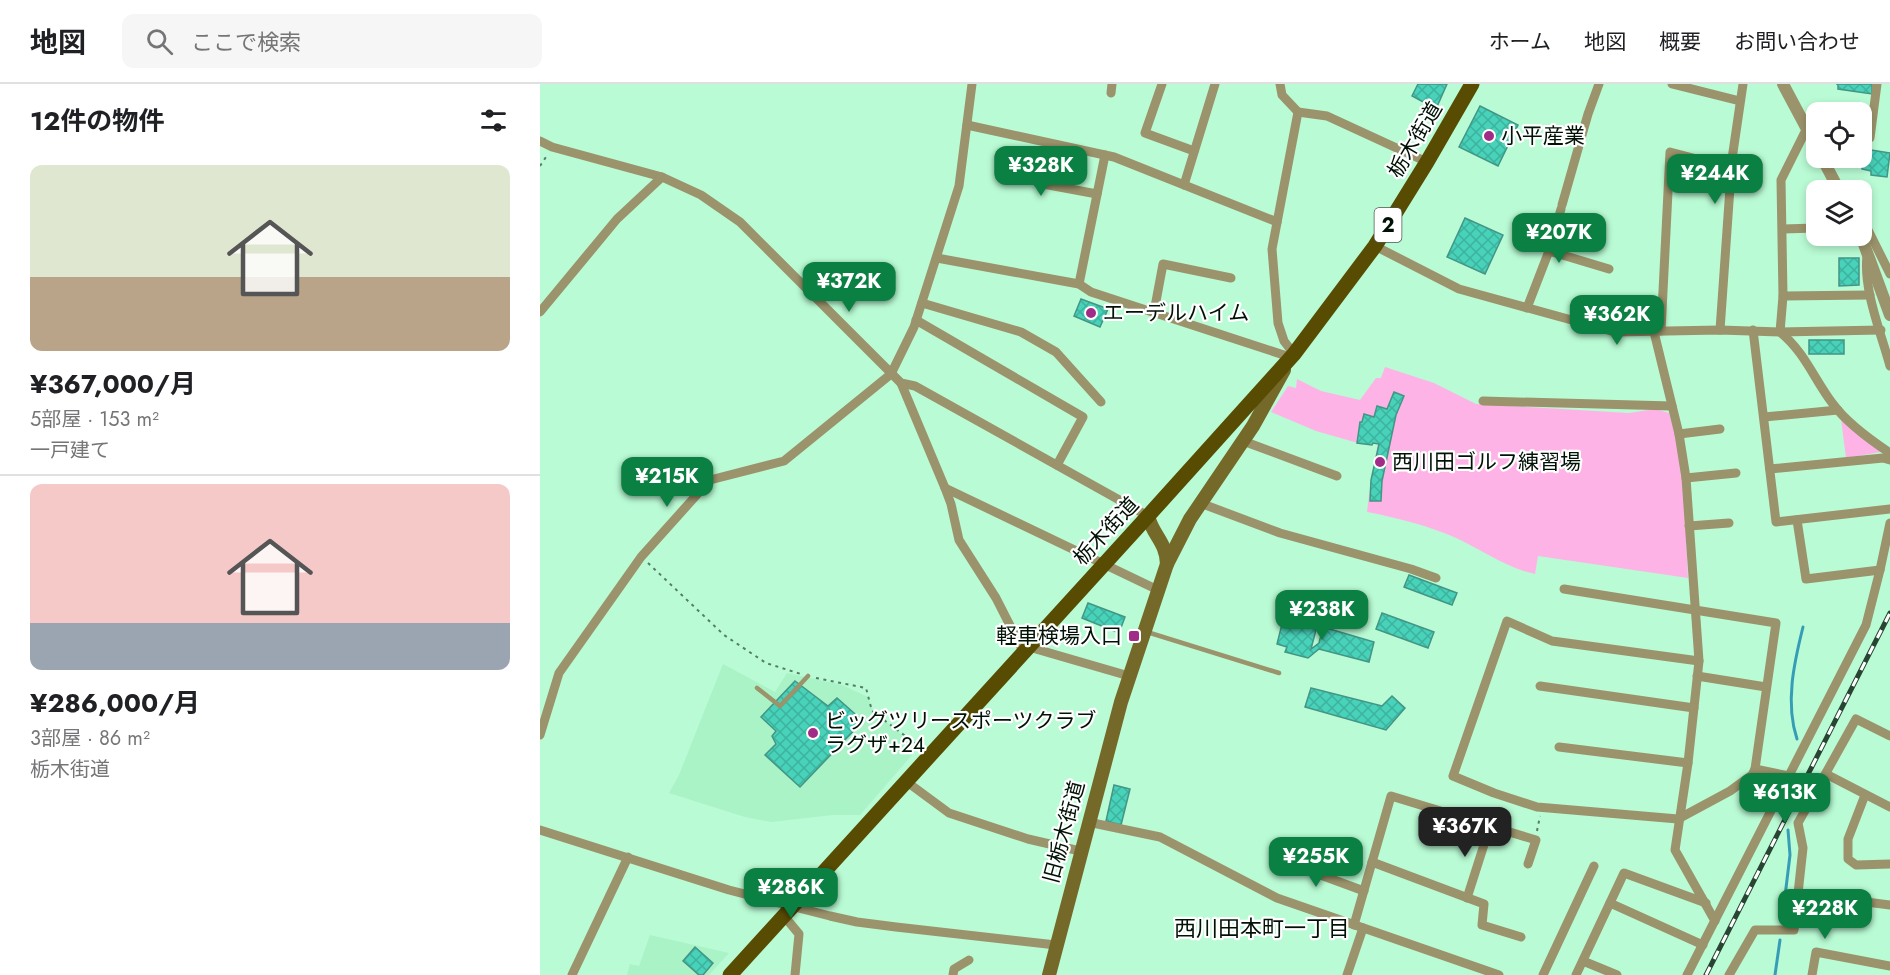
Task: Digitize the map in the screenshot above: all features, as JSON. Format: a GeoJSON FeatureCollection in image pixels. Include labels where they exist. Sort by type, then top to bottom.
{"type":"FeatureCollection","features":[{"type":"Feature","properties":{"kind":"main road","name":"栃木街道"},"geometry":{"type":"LineString","coordinates":[[730,975],[1292,355],[1375,246],[1472,84]]}},
{"type":"Feature","properties":{"kind":"main road","name":"旧栃木街道"},"geometry":{"type":"LineString","coordinates":[[1049,975],[1080,851],[1129,676],[1167,557],[1200,503],[1243,441],[1292,355]]}},
{"type":"Feature","properties":{"kind":"main road"},"geometry":{"type":"LineString","coordinates":[[1167,557],[1186,514],[1235,444],[1243,441]]}},
{"type":"Feature","properties":{"kind":"main road"},"geometry":{"type":"LineString","coordinates":[[1148,516],[1167,557]]}},
{"type":"Feature","properties":{"kind":"main road"},"geometry":{"type":"LineString","coordinates":[[1128,538],[1144,537],[1158,543],[1167,557]]}},
{"type":"Feature","properties":{"kind":"street"},"geometry":{"type":"LineString","coordinates":[[540,735],[559,673],[641,557],[710,480],[784,461],[891,374],[916,320],[959,186],[972,84]]}},
{"type":"Feature","properties":{"kind":"street"},"geometry":{"type":"LineString","coordinates":[[1162,84],[1145,133],[1194,151]]}},
{"type":"Feature","properties":{"kind":"street"},"geometry":{"type":"LineString","coordinates":[[1184,185],[1215,84]]}},
{"type":"Feature","properties":{"kind":"street"},"geometry":{"type":"LineString","coordinates":[[1280,84],[1282,95],[1298,112],[1327,116],[1427,162]]}},
{"type":"Feature","properties":{"kind":"street"},"geometry":{"type":"LineString","coordinates":[[1527,308],[1549,251],[1588,114],[1599,84]]}},
{"type":"Feature","properties":{"kind":"street"},"geometry":{"type":"LineString","coordinates":[[1672,84],[1740,101]]}},
{"type":"Feature","properties":{"kind":"street"},"geometry":{"type":"LineString","coordinates":[[1720,330],[1731,168],[1743,84]]}},
{"type":"Feature","properties":{"kind":"street"},"geometry":{"type":"LineString","coordinates":[[1783,84],[1806,126]]}},
{"type":"Feature","properties":{"kind":"street"},"geometry":{"type":"LineString","coordinates":[[1872,123],[1877,84]]}},
{"type":"Feature","properties":{"kind":"street"},"geometry":{"type":"LineString","coordinates":[[1292,355],[1278,323],[1272,249],[1298,112]]}},
{"type":"Feature","properties":{"kind":"street"},"geometry":{"type":"LineString","coordinates":[[967,125],[1105,155],[1277,222]]}},
{"type":"Feature","properties":{"kind":"street"},"geometry":{"type":"LineString","coordinates":[[1780,333],[1783,229],[1781,180],[1806,130]]}},
{"type":"Feature","properties":{"kind":"street"},"geometry":{"type":"LineString","coordinates":[[540,141],[552,147],[662,177],[701,195],[740,222],[901,383],[951,504],[959,540],[1027,650],[1129,676]]}},
{"type":"Feature","properties":{"kind":"street"},"geometry":{"type":"LineString","coordinates":[[1715,921],[1675,850],[1688,763],[1699,661],[1686,478],[1657,331],[1670,152],[1731,168]]}},
{"type":"Feature","properties":{"kind":"street"},"geometry":{"type":"LineString","coordinates":[[1078,284],[1105,155]]}},
{"type":"Feature","properties":{"kind":"street"},"geometry":{"type":"LineString","coordinates":[[1042,156],[1038,183],[1097,194]]}},
{"type":"Feature","properties":{"kind":"street"},"geometry":{"type":"LineString","coordinates":[[540,312],[617,219],[662,177]]}},
{"type":"Feature","properties":{"kind":"street"},"geometry":{"type":"LineString","coordinates":[[1783,229],[1806,228]]}},
{"type":"Feature","properties":{"kind":"street"},"geometry":{"type":"LineString","coordinates":[[1872,238],[1890,274]]}},
{"type":"Feature","properties":{"kind":"street"},"geometry":{"type":"LineString","coordinates":[[1375,246],[1460,289],[1615,333],[1720,330],[1780,333],[1881,330]]}},
{"type":"Feature","properties":{"kind":"street"},"geometry":{"type":"LineString","coordinates":[[1864,246],[1868,254],[1881,330],[1890,366]]}},
{"type":"Feature","properties":{"kind":"street"},"geometry":{"type":"LineString","coordinates":[[1549,251],[1609,269]]}},
{"type":"Feature","properties":{"kind":"street"},"geometry":{"type":"LineString","coordinates":[[937,258],[1078,284],[1091,292],[1292,355]]}},
{"type":"Feature","properties":{"kind":"street"},"geometry":{"type":"LineString","coordinates":[[1154,312],[1163,264],[1231,278]]}},
{"type":"Feature","properties":{"kind":"street"},"geometry":{"type":"LineString","coordinates":[[1782,296],[1876,293]]}},
{"type":"Feature","properties":{"kind":"street"},"geometry":{"type":"LineString","coordinates":[[1876,293],[1890,315]]}},
{"type":"Feature","properties":{"kind":"street"},"geometry":{"type":"LineString","coordinates":[[922,303],[1021,332],[1056,352],[1101,402]]}},
{"type":"Feature","properties":{"kind":"street"},"geometry":{"type":"LineString","coordinates":[[916,320],[1083,417],[1057,465]]}},
{"type":"Feature","properties":{"kind":"street"},"geometry":{"type":"LineString","coordinates":[[1754,330],[1776,522],[1890,509]]}},
{"type":"Feature","properties":{"kind":"street"},"geometry":{"type":"LineString","coordinates":[[1780,333],[1800,353],[1822,390],[1838,410],[1890,453]]}},
{"type":"Feature","properties":{"kind":"street"},"geometry":{"type":"LineString","coordinates":[[901,383],[915,386],[1148,516]]}},
{"type":"Feature","properties":{"kind":"street"},"geometry":{"type":"LineString","coordinates":[[1483,401],[1672,406]]}},
{"type":"Feature","properties":{"kind":"street"},"geometry":{"type":"LineString","coordinates":[[1764,417],[1838,410]]}},
{"type":"Feature","properties":{"kind":"street"},"geometry":{"type":"LineString","coordinates":[[1679,434],[1720,429]]}},
{"type":"Feature","properties":{"kind":"street"},"geometry":{"type":"LineString","coordinates":[[1243,441],[1337,476]]}},
{"type":"Feature","properties":{"kind":"street"},"geometry":{"type":"LineString","coordinates":[[1770,469],[1883,458],[1890,460]]}},
{"type":"Feature","properties":{"kind":"street"},"geometry":{"type":"LineString","coordinates":[[1686,478],[1736,473]]}},
{"type":"Feature","properties":{"kind":"street"},"geometry":{"type":"LineString","coordinates":[[945,488],[1158,590]]}},
{"type":"Feature","properties":{"kind":"street"},"geometry":{"type":"LineString","coordinates":[[1200,503],[1280,533],[1436,578]]}},
{"type":"Feature","properties":{"kind":"street"},"geometry":{"type":"LineString","coordinates":[[1797,520],[1806,579],[1880,570]]}},
{"type":"Feature","properties":{"kind":"street"},"geometry":{"type":"LineString","coordinates":[[1689,526],[1728,523]]}},
{"type":"Feature","properties":{"kind":"street"},"geometry":{"type":"LineString","coordinates":[[1687,975],[1866,625],[1890,523]]}},
{"type":"Feature","properties":{"kind":"street"},"geometry":{"type":"LineString","coordinates":[[1564,589],[1776,623],[1755,769],[1752,775],[1730,791],[1678,819],[1541,807],[1494,793],[1453,776],[1507,621],[1552,641],[1699,661]]}},
{"type":"Feature","properties":{"kind":"street"},"geometry":{"type":"LineString","coordinates":[[1697,675],[1766,687]]}},
{"type":"Feature","properties":{"kind":"street"},"geometry":{"type":"LineString","coordinates":[[1540,686],[1694,708]]}},
{"type":"Feature","properties":{"kind":"street"},"geometry":{"type":"LineString","coordinates":[[1729,975],[1755,930],[1794,930],[1803,848],[1798,824],[1856,718],[1890,736]]}},
{"type":"Feature","properties":{"kind":"street"},"geometry":{"type":"LineString","coordinates":[[1559,747],[1688,763]]}},
{"type":"Feature","properties":{"kind":"street"},"geometry":{"type":"LineString","coordinates":[[1755,769],[1790,776]]}},
{"type":"Feature","properties":{"kind":"street"},"geometry":{"type":"LineString","coordinates":[[1826,774],[1890,807]]}},
{"type":"Feature","properties":{"kind":"street"},"geometry":{"type":"LineString","coordinates":[[907,782],[949,813],[1028,838],[1080,851]]}},
{"type":"Feature","properties":{"kind":"street"},"geometry":{"type":"LineString","coordinates":[[1865,795],[1848,839],[1848,859],[1856,865],[1890,864]]}},
{"type":"Feature","properties":{"kind":"street"},"geometry":{"type":"LineString","coordinates":[[1347,975],[1359,926],[1364,891],[1391,796],[1536,840],[1528,864]]}},
{"type":"Feature","properties":{"kind":"street"},"geometry":{"type":"LineString","coordinates":[[1088,822],[1160,837],[1277,898],[1499,975]]}},
{"type":"Feature","properties":{"kind":"street"},"geometry":{"type":"LineString","coordinates":[[1467,898],[1490,826]]}},
{"type":"Feature","properties":{"kind":"street"},"geometry":{"type":"LineString","coordinates":[[540,830],[789,911],[857,922],[1056,945]]}},
{"type":"Feature","properties":{"kind":"street"},"geometry":{"type":"LineString","coordinates":[[572,975],[628,857]]}},
{"type":"Feature","properties":{"kind":"street"},"geometry":{"type":"LineString","coordinates":[[1277,859],[1364,891]]}},
{"type":"Feature","properties":{"kind":"street"},"geometry":{"type":"LineString","coordinates":[[1372,862],[1484,904],[1482,925],[1521,938]]}},
{"type":"Feature","properties":{"kind":"street"},"geometry":{"type":"LineString","coordinates":[[1543,975],[1594,866]]}},
{"type":"Feature","properties":{"kind":"street"},"geometry":{"type":"LineString","coordinates":[[1576,975],[1624,873],[1706,903]]}},
{"type":"Feature","properties":{"kind":"street"},"geometry":{"type":"LineString","coordinates":[[1851,900],[1890,905]]}},
{"type":"Feature","properties":{"kind":"street"},"geometry":{"type":"LineString","coordinates":[[1610,903],[1703,945]]}},
{"type":"Feature","properties":{"kind":"street"},"geometry":{"type":"LineString","coordinates":[[789,911],[799,934],[795,975]]}},
{"type":"Feature","properties":{"kind":"street"},"geometry":{"type":"LineString","coordinates":[[1812,975],[1816,952],[1890,966]]}},
{"type":"Feature","properties":{"kind":"street"},"geometry":{"type":"LineString","coordinates":[[953,975],[954,969],[969,960]]}},
{"type":"Feature","properties":{"kind":"street"},"geometry":{"type":"LineString","coordinates":[[1583,961],[1617,975]]}},
{"type":"Feature","properties":{"kind":"street"},"geometry":{"type":"LineString","coordinates":[[1870,975],[1872,963]]}},
{"type":"Feature","properties":{"kind":"lane"},"geometry":{"type":"LineString","coordinates":[[1144,631],[1279,673]]}},
{"type":"Feature","properties":{"kind":"lane"},"geometry":{"type":"LineString","coordinates":[[757,688],[780,706],[808,676]]}},
{"type":"Feature","properties":{"kind":"path"},"geometry":{"type":"LineString","coordinates":[[540,166],[552,147]]}},
{"type":"Feature","properties":{"kind":"path"},"geometry":{"type":"LineString","coordinates":[[641,557],[724,635],[766,663],[808,676],[866,688],[873,711],[931,755]]}},
{"type":"Feature","properties":{"kind":"path"},"geometry":{"type":"LineString","coordinates":[[1536,840],[1541,807]]}},
{"type":"Feature","properties":{"kind":"shaded area"},"geometry":{"type":"Polygon","coordinates":[[[1385,367],[1434,383],[1476,404],[1629,413],[1655,409],[1669,413],[1682,474],[1688,578],[1538,556],[1535,574],[1504,563],[1444,533],[1411,522],[1367,512],[1378,444],[1358,443],[1316,431],[1271,412],[1288,386],[1296,388],[1297,379],[1321,391],[1360,400],[1376,378],[1381,378],[1385,367]]]}},
{"type":"Feature","properties":{"kind":"shaded area"},"geometry":{"type":"Polygon","coordinates":[[[1841,419],[1881,452],[1846,458],[1841,419]]]}},
{"type":"Feature","properties":{"kind":"shaded area"},"geometry":{"type":"Polygon","coordinates":[[[723,664],[775,692],[787,673],[842,685],[868,697],[873,711],[918,748],[860,815],[833,815],[771,822],[745,817],[669,793],[679,775],[723,664]]]}},
{"type":"Feature","properties":{"kind":"shaded area"},"geometry":{"type":"Polygon","coordinates":[[[650,935],[729,953],[709,975],[627,975],[630,964],[639,966],[650,935]]]}},
{"type":"Feature","properties":{"kind":"building"},"geometry":{"type":"Polygon","coordinates":[[[1418,84],[1447,84],[1436,109],[1412,96],[1418,84]]]}},
{"type":"Feature","properties":{"kind":"building"},"geometry":{"type":"Polygon","coordinates":[[[1838,84],[1872,84],[1872,94],[1838,89],[1838,84]]]}},
{"type":"Feature","properties":{"kind":"building","name":"小平産業"},"geometry":{"type":"Polygon","coordinates":[[[1480,106],[1518,125],[1498,166],[1459,147],[1480,106]]]}},
{"type":"Feature","properties":{"kind":"building"},"geometry":{"type":"Polygon","coordinates":[[[1872,150],[1890,153],[1887,177],[1871,175],[1871,171],[1862,169],[1872,168],[1872,150]]]}},
{"type":"Feature","properties":{"kind":"building"},"geometry":{"type":"Polygon","coordinates":[[[1465,218],[1503,235],[1485,274],[1447,257],[1465,218]]]}},
{"type":"Feature","properties":{"kind":"building"},"geometry":{"type":"Polygon","coordinates":[[[1839,258],[1859,258],[1859,285],[1839,286],[1839,258]]]}},
{"type":"Feature","properties":{"kind":"building","name":"エーデルハイム"},"geometry":{"type":"Polygon","coordinates":[[[1081,299],[1108,309],[1100,327],[1074,316],[1081,299]]]}},
{"type":"Feature","properties":{"kind":"building"},"geometry":{"type":"Polygon","coordinates":[[[1809,340],[1844,340],[1844,354],[1809,354],[1809,340]]]}},
{"type":"Feature","properties":{"kind":"building","name":"西川田ゴルフ練習場"},"geometry":{"type":"Polygon","coordinates":[[[1394,392],[1404,396],[1396,415],[1382,481],[1381,501],[1370,501],[1371,480],[1379,444],[1357,443],[1360,422],[1364,414],[1374,417],[1377,406],[1387,409],[1394,392]]]}},
{"type":"Feature","properties":{"kind":"building"},"geometry":{"type":"Polygon","coordinates":[[[1409,575],[1457,593],[1452,605],[1404,587],[1409,575]]]}},
{"type":"Feature","properties":{"kind":"building"},"geometry":{"type":"Polygon","coordinates":[[[1088,603],[1125,617],[1119,633],[1082,618],[1088,603]]]}},
{"type":"Feature","properties":{"kind":"building"},"geometry":{"type":"Polygon","coordinates":[[[1382,613],[1434,632],[1428,648],[1376,629],[1382,613]]]}},
{"type":"Feature","properties":{"kind":"building"},"geometry":{"type":"Polygon","coordinates":[[[1288,618],[1317,626],[1311,649],[1319,643],[1323,627],[1374,642],[1369,662],[1319,649],[1308,658],[1285,652],[1287,647],[1277,644],[1283,620],[1288,618]]]}},
{"type":"Feature","properties":{"kind":"building","name":"ビッグツリースポーツクラブ ラグザ+24"},"geometry":{"type":"Polygon","coordinates":[[[795,681],[828,706],[837,698],[863,721],[800,787],[765,755],[776,744],[772,736],[776,731],[761,717],[795,681]]]}},
{"type":"Feature","properties":{"kind":"building"},"geometry":{"type":"Polygon","coordinates":[[[1311,688],[1382,706],[1392,696],[1405,708],[1386,730],[1305,707],[1311,688]]]}},
{"type":"Feature","properties":{"kind":"building"},"geometry":{"type":"Polygon","coordinates":[[[1114,785],[1130,789],[1121,825],[1106,821],[1114,785]]]}},
{"type":"Feature","properties":{"kind":"building"},"geometry":{"type":"Polygon","coordinates":[[[695,947],[713,963],[703,975],[699,975],[683,961],[695,947]]]}},
{"type":"Feature","properties":{"kind":"waterway"},"geometry":{"type":"LineString","coordinates":[[1797,739],[1793,725],[1791,697],[1803,627]]}},
{"type":"Feature","properties":{"kind":"waterway"},"geometry":{"type":"LineString","coordinates":[[1782,921],[1790,855],[1788,830]]}},
{"type":"Feature","properties":{"kind":"waterway"},"geometry":{"type":"LineString","coordinates":[[1775,975],[1780,940]]}},
{"type":"Feature","properties":{"kind":"railway"},"geometry":{"type":"LineString","coordinates":[[1706,975],[1890,613]]}},
{"type":"Feature","properties":{"kind":"place","name":"小平産業"},"geometry":{"type":"Point","coordinates":[1489,136]}},
{"type":"Feature","properties":{"kind":"place","name":"エーデルハイム"},"geometry":{"type":"Point","coordinates":[1091,313]}},
{"type":"Feature","properties":{"kind":"place","name":"西川田ゴルフ練習場"},"geometry":{"type":"Point","coordinates":[1380,462]}},
{"type":"Feature","properties":{"kind":"place","name":"軽車検場入口"},"geometry":{"type":"Point","coordinates":[1134,636]}},
{"type":"Feature","properties":{"kind":"place","name":"ビッグツリースポーツクラブ ラグザ+24"},"geometry":{"type":"Point","coordinates":[813,733]}},
{"type":"Feature","properties":{"kind":"district","name":"西川田本町一丁目"},"geometry":{"type":"Point","coordinates":[1262,928]}}]}
